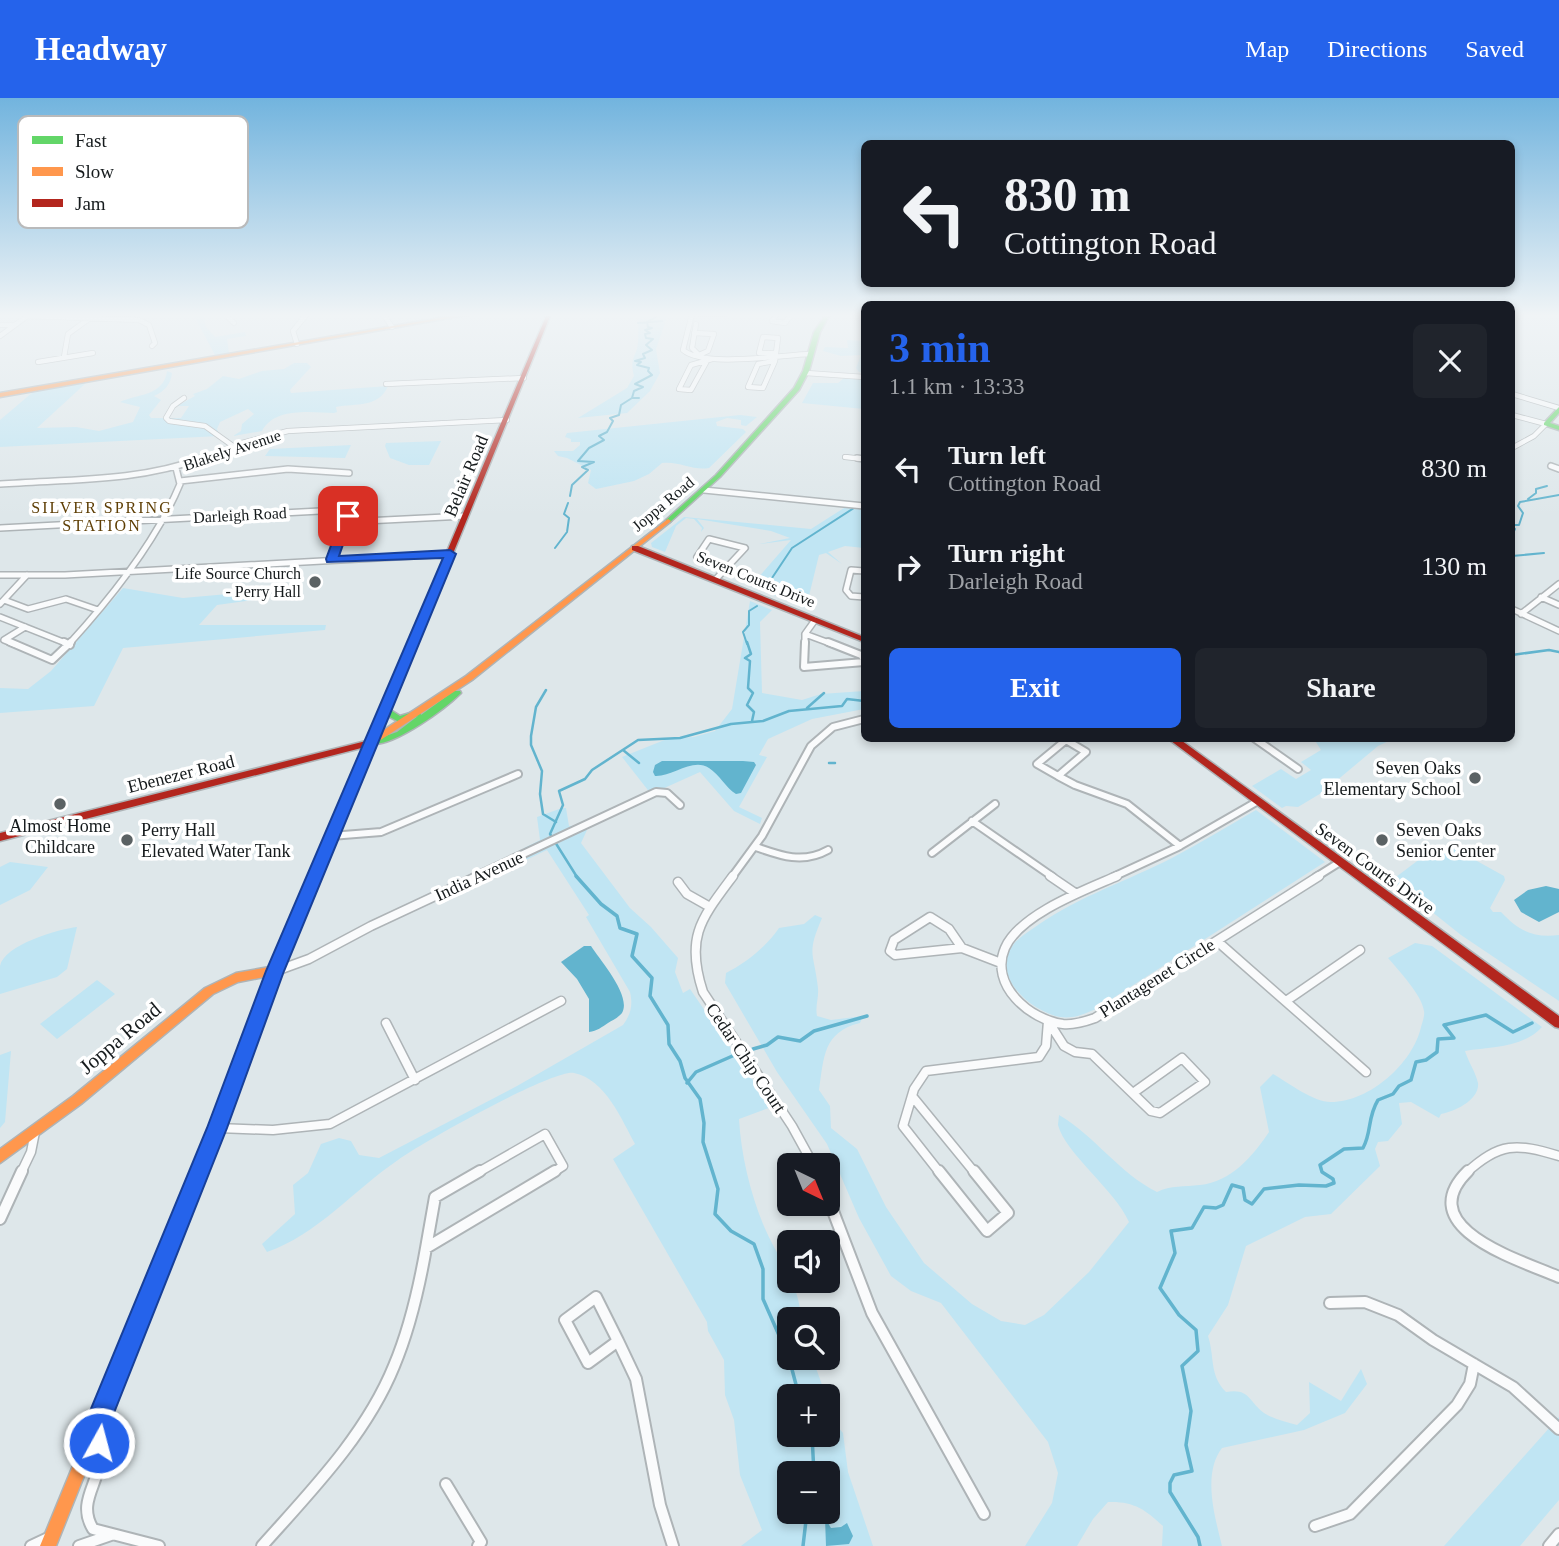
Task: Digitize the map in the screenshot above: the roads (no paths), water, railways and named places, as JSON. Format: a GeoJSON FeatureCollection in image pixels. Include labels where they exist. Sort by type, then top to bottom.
{"type":"FeatureCollection","features":[{"type":"Feature","properties":{"kind":"main road"},"geometry":{"type":"LineString","coordinates":[[0,395],[78,382]]}},
{"type":"Feature","properties":{"kind":"main road","name":"Belair Road"},"geometry":{"type":"LineString","coordinates":[[50,1541],[217,1128],[275,971],[523,382]]}},
{"type":"Feature","properties":{"kind":"main road","name":"Joppa Road"},"geometry":{"type":"LineString","coordinates":[[370,743],[469,678],[635,548],[704,490],[797,390],[801,382]]}},
{"type":"Feature","properties":{"kind":"main road"},"geometry":{"type":"LineString","coordinates":[[1559,409],[1546,424],[1559,428]]}},
{"type":"Feature","properties":{"kind":"main road","name":"Seven Courts Drive"},"geometry":{"type":"LineString","coordinates":[[635,548],[861,639]]}},
{"type":"Feature","properties":{"kind":"main road","name":"Joppa Road"},"geometry":{"type":"LineString","coordinates":[[370,743],[391,739],[410,728],[469,684],[469,678]]}},
{"type":"Feature","properties":{"kind":"main road"},"geometry":{"type":"LineString","coordinates":[[384,710],[399,719],[417,714]]}},
{"type":"Feature","properties":{"kind":"main road","name":"Seven Courts Drive"},"geometry":{"type":"LineString","coordinates":[[1176,742],[1559,1023]]}},
{"type":"Feature","properties":{"kind":"main road","name":"Ebenezer Road"},"geometry":{"type":"LineString","coordinates":[[0,837],[370,743]]}},
{"type":"Feature","properties":{"kind":"main road","name":"Joppa Road"},"geometry":{"type":"LineString","coordinates":[[0,1157],[35,1132],[209,991],[236,978],[275,971]]}},
{"type":"Feature","properties":{"kind":"street"},"geometry":{"type":"LineString","coordinates":[[386,384],[442,382]]}},
{"type":"Feature","properties":{"kind":"street"},"geometry":{"type":"LineString","coordinates":[[683,382],[679,389],[691,390],[696,382]]}},
{"type":"Feature","properties":{"kind":"street"},"geometry":{"type":"LineString","coordinates":[[750,382],[748,387],[763,388],[765,382]]}},
{"type":"Feature","properties":{"kind":"street"},"geometry":{"type":"LineString","coordinates":[[1515,395],[1559,409]]}},
{"type":"Feature","properties":{"kind":"street"},"geometry":{"type":"LineString","coordinates":[[184,398],[168,412],[166,418],[169,421],[205,426],[233,446]]}},
{"type":"Feature","properties":{"kind":"street"},"geometry":{"type":"LineString","coordinates":[[1515,416],[1546,424]]}},
{"type":"Feature","properties":{"kind":"street","name":"Blakely Avenue"},"geometry":{"type":"LineString","coordinates":[[0,484],[118,478],[176,468],[233,446],[297,430],[507,420]]}},
{"type":"Feature","properties":{"kind":"street"},"geometry":{"type":"LineString","coordinates":[[1515,446],[1529,439],[1546,424]]}},
{"type":"Feature","properties":{"kind":"street"},"geometry":{"type":"LineString","coordinates":[[845,457],[861,459]]}},
{"type":"Feature","properties":{"kind":"street"},"geometry":{"type":"LineString","coordinates":[[1551,466],[1559,469]]}},
{"type":"Feature","properties":{"kind":"street"},"geometry":{"type":"LineString","coordinates":[[25,627],[4,640],[52,660],[70,645],[127,571],[161,519],[180,481],[176,468]]}},
{"type":"Feature","properties":{"kind":"street"},"geometry":{"type":"LineString","coordinates":[[180,481],[246,472],[349,473]]}},
{"type":"Feature","properties":{"kind":"street"},"geometry":{"type":"LineString","coordinates":[[704,490],[861,506]]}},
{"type":"Feature","properties":{"kind":"street","name":"Darleigh Road"},"geometry":{"type":"LineString","coordinates":[[0,528],[332,510],[346,513],[345,523]]}},
{"type":"Feature","properties":{"kind":"street"},"geometry":{"type":"LineString","coordinates":[[332,559],[345,523],[465,516]]}},
{"type":"Feature","properties":{"kind":"street"},"geometry":{"type":"LineString","coordinates":[[716,579],[745,548],[709,539],[697,556],[727,567]]}},
{"type":"Feature","properties":{"kind":"street"},"geometry":{"type":"LineString","coordinates":[[0,575],[450,554]]}},
{"type":"Feature","properties":{"kind":"street"},"geometry":{"type":"LineString","coordinates":[[394,557],[432,558],[445,566]]}},
{"type":"Feature","properties":{"kind":"street"},"geometry":{"type":"LineString","coordinates":[[861,571],[851,570],[846,590],[851,596],[861,597]]}},
{"type":"Feature","properties":{"kind":"street"},"geometry":{"type":"LineString","coordinates":[[27,575],[2,602],[28,609],[66,599],[98,610]]}},
{"type":"Feature","properties":{"kind":"street"},"geometry":{"type":"LineString","coordinates":[[1521,614],[1559,584]]}},
{"type":"Feature","properties":{"kind":"street"},"geometry":{"type":"LineString","coordinates":[[1541,597],[1559,605]]}},
{"type":"Feature","properties":{"kind":"street"},"geometry":{"type":"LineString","coordinates":[[1515,611],[1559,631]]}},
{"type":"Feature","properties":{"kind":"street"},"geometry":{"type":"LineString","coordinates":[[0,617],[70,645]]}},
{"type":"Feature","properties":{"kind":"street"},"geometry":{"type":"LineString","coordinates":[[815,620],[805,634],[804,667],[861,661]]}},
{"type":"Feature","properties":{"kind":"street"},"geometry":{"type":"LineString","coordinates":[[805,634],[861,655]]}},
{"type":"Feature","properties":{"kind":"street","name":"Cedar Chip Court"},"geometry":{"type":"LineString","coordinates":[[806,1153],[775,1099],[703,992],[695,968],[694,948],[698,929],[710,907],[756,847],[811,746],[833,727],[861,720]]}},
{"type":"Feature","properties":{"kind":"street"},"geometry":{"type":"LineString","coordinates":[[1064,742],[1037,764],[1058,776],[1127,804],[1180,846]]}},
{"type":"Feature","properties":{"kind":"street"},"geometry":{"type":"LineString","coordinates":[[1058,776],[1086,752],[1069,742]]}},
{"type":"Feature","properties":{"kind":"street"},"geometry":{"type":"LineString","coordinates":[[1260,742],[1298,769]]}},
{"type":"Feature","properties":{"kind":"street"},"geometry":{"type":"LineString","coordinates":[[331,836],[382,832],[518,774]]}},
{"type":"Feature","properties":{"kind":"street","name":"India Avenue"},"geometry":{"type":"LineString","coordinates":[[275,971],[309,959],[371,926],[656,793],[667,793],[680,805]]}},
{"type":"Feature","properties":{"kind":"street"},"geometry":{"type":"LineString","coordinates":[[1133,1093],[1182,1059],[1205,1082],[1160,1113],[1151,1111],[1092,1054],[1075,1053],[1063,1046],[1048,1021],[1014,998],[1006,985],[1001,963],[1004,950],[1014,935],[1035,918],[1075,893],[1180,846],[1258,802]]}},
{"type":"Feature","properties":{"kind":"street"},"geometry":{"type":"LineString","coordinates":[[932,853],[995,804]]}},
{"type":"Feature","properties":{"kind":"street"},"geometry":{"type":"LineString","coordinates":[[972,821],[1075,893]]}},
{"type":"Feature","properties":{"kind":"street"},"geometry":{"type":"LineString","coordinates":[[756,847],[799,859],[817,856],[828,850]]}},
{"type":"Feature","properties":{"kind":"street","name":"Plantagenet Circle"},"geometry":{"type":"LineString","coordinates":[[1048,1021],[1063,1024],[1091,1019],[1123,1002],[1340,862]]}},
{"type":"Feature","properties":{"kind":"street"},"geometry":{"type":"LineString","coordinates":[[678,882],[687,894],[710,907]]}},
{"type":"Feature","properties":{"kind":"street"},"geometry":{"type":"LineString","coordinates":[[962,948],[956,934],[937,918],[930,917],[894,940],[890,951],[895,955],[962,948],[1001,963]]}},
{"type":"Feature","properties":{"kind":"street"},"geometry":{"type":"LineString","coordinates":[[1217,941],[1366,1072]]}},
{"type":"Feature","properties":{"kind":"street"},"geometry":{"type":"LineString","coordinates":[[1286,1001],[1360,950]]}},
{"type":"Feature","properties":{"kind":"street"},"geometry":{"type":"LineString","coordinates":[[217,1128],[273,1130],[321,1126],[366,1107],[561,1001]]}},
{"type":"Feature","properties":{"kind":"street"},"geometry":{"type":"LineString","coordinates":[[912,1096],[1008,1213],[987,1231],[903,1126],[912,1096],[926,1071],[1039,1057],[1046,1045],[1048,1021]]}},
{"type":"Feature","properties":{"kind":"street"},"geometry":{"type":"LineString","coordinates":[[386,1023],[415,1080]]}},
{"type":"Feature","properties":{"kind":"street"},"geometry":{"type":"LineString","coordinates":[[0,1219],[21,1176],[35,1132]]}},
{"type":"Feature","properties":{"kind":"street"},"geometry":{"type":"LineString","coordinates":[[262,1546],[351,1441],[375,1404],[404,1340],[435,1197],[545,1134],[563,1166],[426,1248]]}},
{"type":"Feature","properties":{"kind":"street"},"geometry":{"type":"LineString","coordinates":[[1559,1156],[1525,1148],[1506,1147],[1493,1150],[1458,1180],[1450,1193],[1450,1201],[1459,1224],[1472,1236],[1559,1277]]}},
{"type":"Feature","properties":{"kind":"street"},"geometry":{"type":"LineString","coordinates":[[835,1216],[872,1313],[984,1514]]}},
{"type":"Feature","properties":{"kind":"street"},"geometry":{"type":"LineString","coordinates":[[619,1340],[588,1363],[565,1320],[596,1297],[619,1340],[636,1379],[660,1505],[673,1546]]}},
{"type":"Feature","properties":{"kind":"street"},"geometry":{"type":"LineString","coordinates":[[1330,1303],[1365,1302],[1387,1309],[1513,1387],[1559,1429]]}},
{"type":"Feature","properties":{"kind":"street"},"geometry":{"type":"LineString","coordinates":[[1315,1526],[1350,1514],[1457,1405],[1470,1384],[1474,1364]]}},
{"type":"Feature","properties":{"kind":"street"},"geometry":{"type":"LineString","coordinates":[[95,1428],[102,1458],[85,1505],[87,1522],[93,1529],[111,1535],[129,1536],[159,1546]]}},
{"type":"Feature","properties":{"kind":"street"},"geometry":{"type":"LineString","coordinates":[[446,1484],[481,1542],[478,1546]]}},
{"type":"Feature","properties":{"kind":"street"},"geometry":{"type":"LineString","coordinates":[[1549,1546],[1559,1534]]}},
{"type":"Feature","properties":{"kind":"street"},"geometry":{"type":"LineString","coordinates":[[79,1546],[111,1535]]}},
{"type":"Feature","properties":{"kind":"street"},"geometry":{"type":"LineString","coordinates":[[31,1546],[50,1541]]}},
{"type":"Feature","properties":{"kind":"water"},"geometry":{"type":"Polygon","coordinates":[[[662,761],[743,761],[754,762],[756,765],[741,793],[736,794],[703,765],[689,766],[655,776],[655,765],[662,761]]]}},
{"type":"Feature","properties":{"kind":"water"},"geometry":{"type":"Polygon","coordinates":[[[1546,886],[1559,889],[1559,912],[1539,922],[1521,912],[1514,900],[1528,890],[1546,886]]]}},
{"type":"Feature","properties":{"kind":"water"},"geometry":{"type":"Polygon","coordinates":[[[584,946],[591,946],[607,969],[619,988],[624,1006],[618,1017],[589,1032],[589,999],[577,979],[561,962],[584,946]]]}},
{"type":"Feature","properties":{"kind":"water"},"geometry":{"type":"Polygon","coordinates":[[[847,1523],[853,1536],[849,1544],[826,1546],[825,1524],[831,1528],[847,1523]]]}},
{"type":"Feature","properties":{"kind":"waterway"},"geometry":{"type":"LineString","coordinates":[[632,398],[634,391],[643,387],[635,384],[640,382]]}},
{"type":"Feature","properties":{"kind":"waterway"},"geometry":{"type":"LineString","coordinates":[[570,496],[572,485],[588,470],[582,467],[594,462],[578,461],[589,448],[604,440],[599,436],[607,432],[613,421],[610,418],[619,415],[621,405],[632,398]]}},
{"type":"Feature","properties":{"kind":"waterway"},"geometry":{"type":"LineString","coordinates":[[632,398],[639,398]]}},
{"type":"Feature","properties":{"kind":"waterway"},"geometry":{"type":"LineString","coordinates":[[1528,499],[1536,493],[1536,489],[1547,486]]}},
{"type":"Feature","properties":{"kind":"waterway"},"geometry":{"type":"LineString","coordinates":[[1515,525],[1519,525],[1523,513],[1518,506],[1520,502],[1559,495]]}},
{"type":"Feature","properties":{"kind":"waterway"},"geometry":{"type":"LineString","coordinates":[[555,548],[567,532],[569,518],[564,514],[568,503]]}},
{"type":"Feature","properties":{"kind":"waterway"},"geometry":{"type":"LineString","coordinates":[[764,590],[792,548],[857,506]]}},
{"type":"Feature","properties":{"kind":"waterway"},"geometry":{"type":"LineString","coordinates":[[1515,556],[1544,553]]}},
{"type":"Feature","properties":{"kind":"waterway"},"geometry":{"type":"LineString","coordinates":[[747,644],[743,632],[749,625],[749,611],[757,606]]}},
{"type":"Feature","properties":{"kind":"waterway"},"geometry":{"type":"LineString","coordinates":[[747,642],[751,654],[745,658],[750,661],[748,688],[753,693],[747,705],[754,712],[752,721]]}},
{"type":"Feature","properties":{"kind":"waterway"},"geometry":{"type":"LineString","coordinates":[[1515,655],[1549,650],[1559,652]]}},
{"type":"Feature","properties":{"kind":"waterway"},"geometry":{"type":"LineString","coordinates":[[546,690],[536,707],[531,745],[542,771],[540,794],[543,814],[556,822]]}},
{"type":"Feature","properties":{"kind":"waterway"},"geometry":{"type":"LineString","coordinates":[[807,708],[824,693]]}},
{"type":"Feature","properties":{"kind":"waterway"},"geometry":{"type":"LineString","coordinates":[[556,822],[563,805],[559,791],[585,779],[592,770],[638,740],[680,738],[731,724],[763,721],[789,711],[842,706],[847,699],[861,701]]}},
{"type":"Feature","properties":{"kind":"waterway"},"geometry":{"type":"LineString","coordinates":[[623,750],[639,763]]}},
{"type":"Feature","properties":{"kind":"waterway"},"geometry":{"type":"LineString","coordinates":[[829,763],[835,763]]}},
{"type":"Feature","properties":{"kind":"waterway"},"geometry":{"type":"LineString","coordinates":[[556,822],[550,834],[577,877]]}},
{"type":"Feature","properties":{"kind":"waterway"},"geometry":{"type":"LineString","coordinates":[[576,876],[601,904],[617,916],[620,928],[637,934],[632,956],[652,978],[650,996],[668,1025],[669,1044],[680,1061],[688,1082]]}},
{"type":"Feature","properties":{"kind":"waterway"},"geometry":{"type":"LineString","coordinates":[[1200,1546],[1198,1537],[1170,1492],[1174,1475],[1192,1471],[1186,1445],[1191,1411],[1182,1366],[1198,1351],[1196,1330],[1179,1315],[1160,1288],[1175,1253],[1171,1231],[1192,1228],[1204,1207],[1216,1208],[1223,1205],[1232,1185],[1243,1188],[1245,1200],[1252,1204],[1264,1189],[1299,1185],[1326,1186],[1334,1183],[1333,1179],[1322,1172],[1320,1165],[1344,1149],[1363,1148],[1378,1100],[1393,1094],[1399,1086],[1411,1080],[1416,1062],[1426,1060],[1437,1052],[1438,1039],[1454,1038],[1444,1025],[1486,1015],[1513,1032],[1532,1023]]}},
{"type":"Feature","properties":{"kind":"waterway"},"geometry":{"type":"LineString","coordinates":[[753,1049],[767,1045],[778,1037],[800,1041],[814,1031],[867,1016]]}},
{"type":"Feature","properties":{"kind":"waterway"},"geometry":{"type":"LineString","coordinates":[[688,1082],[696,1072],[737,1054]]}},
{"type":"Feature","properties":{"kind":"waterway"},"geometry":{"type":"LineString","coordinates":[[688,1082],[700,1099],[704,1123],[703,1142],[718,1189],[715,1214],[731,1231],[754,1244],[763,1269],[763,1299],[789,1358],[796,1384]]}},
{"type":"Feature","properties":{"kind":"waterway"},"geometry":{"type":"LineString","coordinates":[[813,1447],[813,1461]]}},
{"type":"Feature","properties":{"kind":"waterway"},"geometry":{"type":"LineString","coordinates":[[803,1546],[806,1524]]}},
{"type":"Feature","properties":{"kind":"place","name":"Life Source Church - Perry Hall"},"geometry":{"type":"Point","coordinates":[315,582]}},
{"type":"Feature","properties":{"kind":"place","name":"Seven Oaks Elementary School"},"geometry":{"type":"Point","coordinates":[1475,778]}},
{"type":"Feature","properties":{"kind":"place","name":"Almost Home Childcare"},"geometry":{"type":"Point","coordinates":[60,804]}},
{"type":"Feature","properties":{"kind":"place","name":"Perry Hall Elevated Water Tank"},"geometry":{"type":"Point","coordinates":[127,840]}},
{"type":"Feature","properties":{"kind":"place","name":"Seven Oaks Senior Center"},"geometry":{"type":"Point","coordinates":[1382,840]}},
{"type":"Feature","properties":{"kind":"district","name":"SILVER SPRING STATION"},"geometry":{"type":"Point","coordinates":[102,516]}}]}
